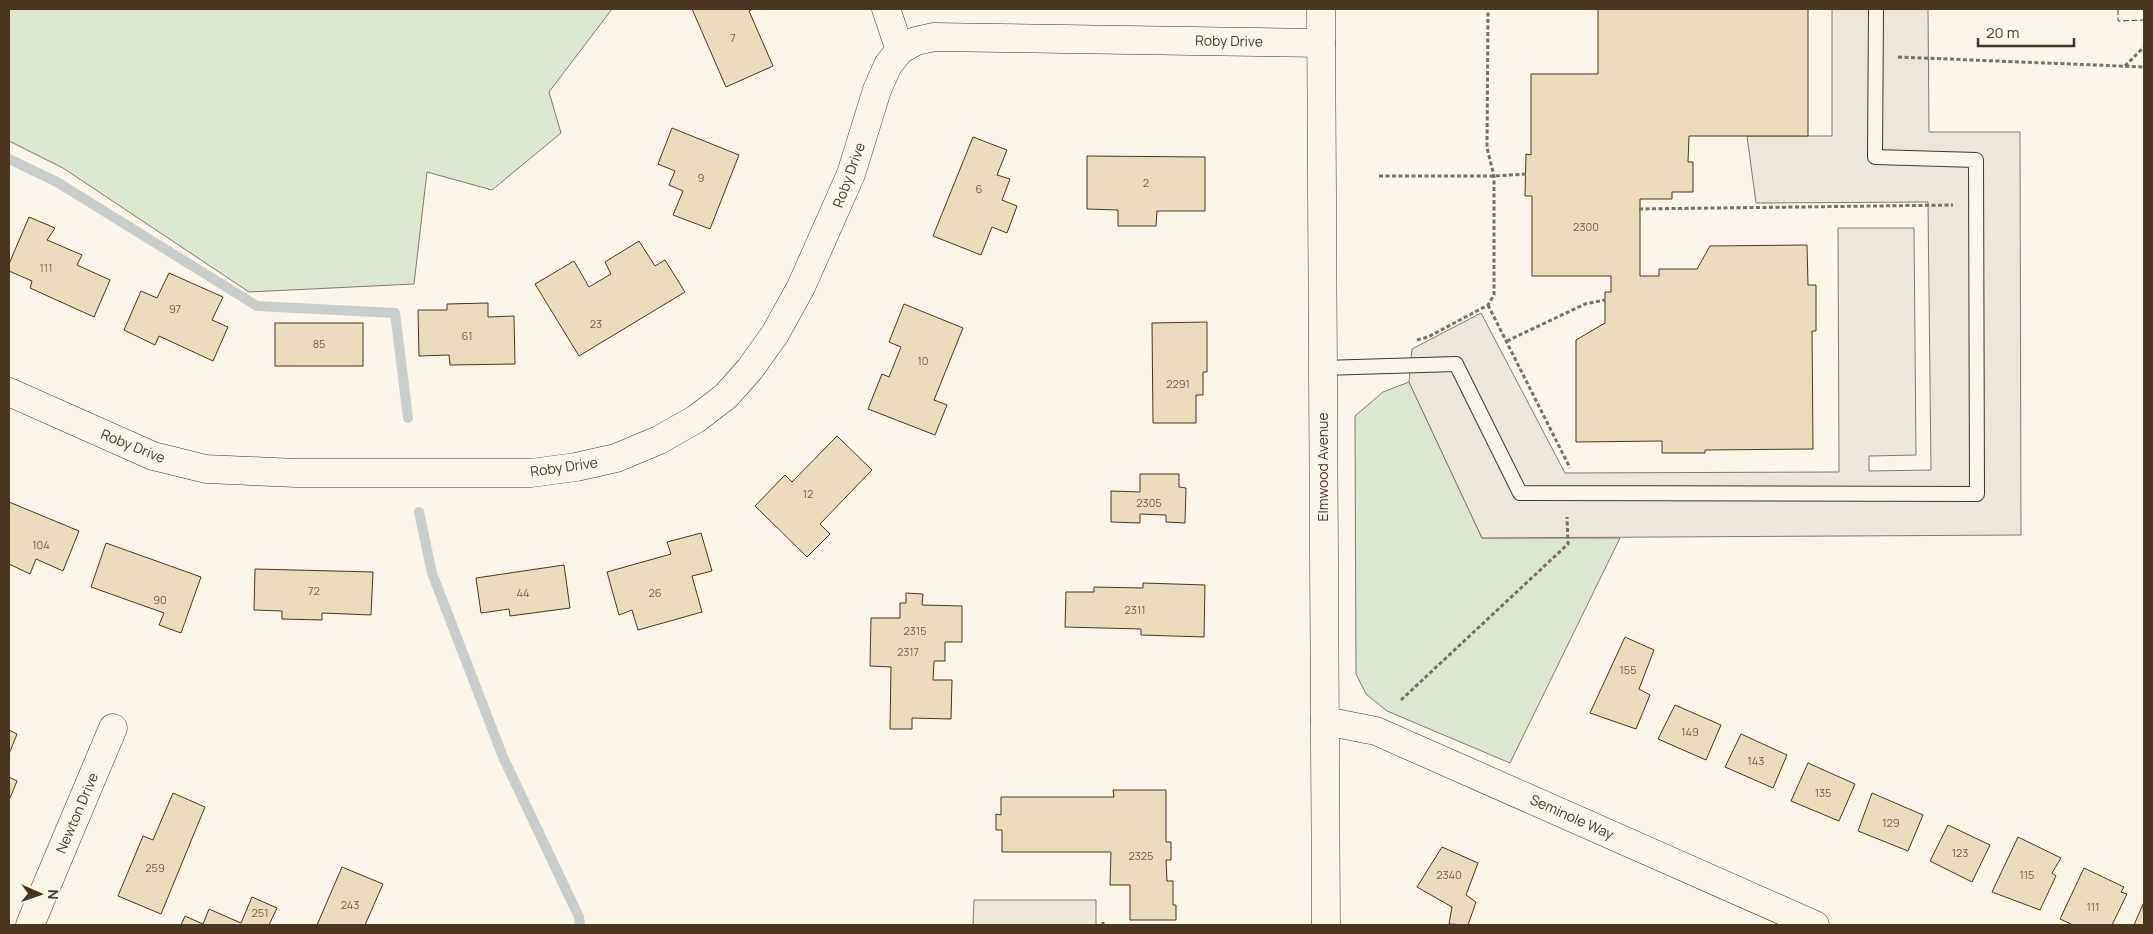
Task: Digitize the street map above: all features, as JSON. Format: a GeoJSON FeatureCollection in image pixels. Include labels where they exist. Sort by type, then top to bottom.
{"type":"FeatureCollection","features":[{"type":"Feature","properties":{"kind":"street"},"geometry":{"type":"LineString","coordinates":[[886,9],[900,50]]}},
{"type":"Feature","properties":{"kind":"street","name":"Elmwood Avenue"},"geometry":{"type":"LineString","coordinates":[[1321,9],[1326,925]]}},
{"type":"Feature","properties":{"kind":"street","name":"Roby Drive"},"geometry":{"type":"LineString","coordinates":[[9,392],[153,456],[206,469],[296,473],[531,473],[576,467],[616,458],[658,440],[696,419],[726,396],[750,369],[775,334],[801,287],[851,174],[877,90],[888,65],[900,50],[916,41],[934,37],[1321,43]]}},
{"type":"Feature","properties":{"kind":"street","name":"Seminole Way"},"geometry":{"type":"LineString","coordinates":[[1325,721],[1376,731],[1815,925]]}},
{"type":"Feature","properties":{"kind":"street","name":"Newton Drive"},"geometry":{"type":"LineString","coordinates":[[30,925],[113,728]]}},
{"type":"Feature","properties":{"kind":"lane"},"geometry":{"type":"LineString","coordinates":[[1322,368],[1456,364],[1520,493],[1976,494],[1976,160],[1875,157],[1876,9]]}},
{"type":"Feature","properties":{"kind":"path"},"geometry":{"type":"LineString","coordinates":[[1415,341],[1428,337],[1488,305],[1494,295],[1494,176],[1487,148],[1488,9]]}},
{"type":"Feature","properties":{"kind":"path"},"geometry":{"type":"LineString","coordinates":[[2125,66],[2144,47]]}},
{"type":"Feature","properties":{"kind":"path"},"geometry":{"type":"LineString","coordinates":[[1876,57],[2144,67]]}},
{"type":"Feature","properties":{"kind":"path"},"geometry":{"type":"LineString","coordinates":[[1379,176],[1494,176],[1526,174]]}},
{"type":"Feature","properties":{"kind":"path"},"geometry":{"type":"LineString","coordinates":[[1639,210],[1976,205]]}},
{"type":"Feature","properties":{"kind":"path"},"geometry":{"type":"LineString","coordinates":[[1507,340],[1586,304],[1605,300]]}},
{"type":"Feature","properties":{"kind":"path"},"geometry":{"type":"LineString","coordinates":[[1488,305],[1569,468],[1579,468]]}},
{"type":"Feature","properties":{"kind":"path"},"geometry":{"type":"LineString","coordinates":[[1401,700],[1568,544],[1566,494]]}},
{"type":"Feature","properties":{"kind":"green space"},"geometry":{"type":"Polygon","coordinates":[[[9,9],[612,9],[549,92],[561,133],[492,190],[427,172],[414,284],[249,292],[63,168],[9,141],[9,9]]]}},
{"type":"Feature","properties":{"kind":"green space"},"geometry":{"type":"Polygon","coordinates":[[[1409,382],[1482,538],[1620,538],[1510,763],[1387,711],[1366,694],[1356,674],[1355,416],[1383,392],[1409,382]]]}},
{"type":"Feature","properties":{"kind":"shaded area"},"geometry":{"type":"Polygon","coordinates":[[[1832,9],[1928,9],[1929,132],[2020,132],[2021,535],[1482,538],[1409,382],[1412,349],[1481,313],[1565,473],[1839,472],[1838,228],[1914,228],[1916,455],[1869,456],[1869,471],[1931,470],[1928,202],[1756,203],[1747,136],[1832,136],[1832,9]]]}},
{"type":"Feature","properties":{"kind":"shaded area"},"geometry":{"type":"Polygon","coordinates":[[[974,900],[1096,900],[1096,925],[973,925],[974,900]]]}},
{"type":"Feature","properties":{"kind":"building"},"geometry":{"type":"Polygon","coordinates":[[[692,9],[753,9],[749,11],[773,66],[726,87],[692,9]]]}},
{"type":"Feature","properties":{"kind":"building"},"geometry":{"type":"Polygon","coordinates":[[[1598,9],[1808,9],[1808,136],[1689,136],[1688,162],[1693,162],[1693,192],[1672,192],[1672,199],[1640,199],[1640,276],[1659,276],[1659,269],[1697,269],[1710,246],[1807,245],[1808,285],[1816,285],[1816,331],[1812,331],[1813,449],[1705,450],[1705,453],[1662,453],[1662,441],[1576,442],[1576,340],[1605,323],[1605,292],[1611,292],[1611,276],[1532,276],[1532,196],[1525,196],[1526,154],[1531,155],[1531,74],[1598,74],[1598,9]]]}},
{"type":"Feature","properties":{"kind":"building"},"geometry":{"type":"Polygon","coordinates":[[[672,128],[739,155],[710,229],[673,215],[683,191],[669,185],[675,171],[658,164],[672,128]]]}},
{"type":"Feature","properties":{"kind":"building"},"geometry":{"type":"Polygon","coordinates":[[[973,137],[1007,150],[997,175],[1010,179],[1002,200],[1017,206],[1007,233],[992,227],[981,255],[933,236],[973,137]]]}},
{"type":"Feature","properties":{"kind":"building"},"geometry":{"type":"Polygon","coordinates":[[[1087,156],[1205,157],[1205,211],[1157,211],[1156,226],[1118,226],[1118,210],[1087,209],[1087,156]]]}},
{"type":"Feature","properties":{"kind":"building"},"geometry":{"type":"Polygon","coordinates":[[[29,217],[55,228],[47,240],[82,255],[77,265],[110,280],[94,317],[30,288],[32,281],[9,271],[9,264],[29,217]]]}},
{"type":"Feature","properties":{"kind":"building"},"geometry":{"type":"Polygon","coordinates":[[[639,241],[655,266],[665,260],[685,292],[579,356],[535,284],[574,261],[589,287],[611,274],[605,262],[639,241]]]}},
{"type":"Feature","properties":{"kind":"building"},"geometry":{"type":"Polygon","coordinates":[[[169,273],[223,297],[212,320],[228,327],[213,361],[159,336],[155,345],[124,330],[141,291],[157,298],[169,273]]]}},
{"type":"Feature","properties":{"kind":"building"},"geometry":{"type":"Polygon","coordinates":[[[488,303],[488,317],[514,316],[515,364],[450,365],[449,355],[419,356],[418,310],[447,310],[447,304],[488,303]]]}},
{"type":"Feature","properties":{"kind":"building"},"geometry":{"type":"Polygon","coordinates":[[[904,304],[963,328],[934,400],[947,405],[935,435],[868,409],[882,374],[889,377],[901,347],[889,342],[904,304]]]}},
{"type":"Feature","properties":{"kind":"building"},"geometry":{"type":"Polygon","coordinates":[[[1207,322],[1207,372],[1203,372],[1203,395],[1196,395],[1196,423],[1153,423],[1152,323],[1207,322]]]}},
{"type":"Feature","properties":{"kind":"building"},"geometry":{"type":"Polygon","coordinates":[[[275,323],[363,323],[363,366],[275,366],[275,323]]]}},
{"type":"Feature","properties":{"kind":"building"},"geometry":{"type":"Polygon","coordinates":[[[837,436],[872,470],[820,524],[830,534],[807,557],[755,506],[785,475],[792,482],[837,436]]]}},
{"type":"Feature","properties":{"kind":"building"},"geometry":{"type":"Polygon","coordinates":[[[1140,474],[1179,474],[1179,487],[1186,488],[1185,523],[1166,522],[1166,515],[1140,514],[1140,523],[1111,522],[1111,491],[1140,492],[1140,474]]]}},
{"type":"Feature","properties":{"kind":"building"},"geometry":{"type":"Polygon","coordinates":[[[9,502],[79,531],[63,571],[36,559],[30,574],[9,564],[9,502]]]}},
{"type":"Feature","properties":{"kind":"building"},"geometry":{"type":"Polygon","coordinates":[[[701,533],[712,571],[692,576],[702,612],[638,630],[632,610],[619,615],[607,572],[671,554],[667,542],[701,533]]]}},
{"type":"Feature","properties":{"kind":"building"},"geometry":{"type":"Polygon","coordinates":[[[106,543],[201,577],[181,633],[159,625],[164,613],[91,587],[106,543]]]}},
{"type":"Feature","properties":{"kind":"building"},"geometry":{"type":"Polygon","coordinates":[[[564,565],[570,608],[510,616],[509,609],[481,613],[476,578],[564,565]]]}},
{"type":"Feature","properties":{"kind":"building"},"geometry":{"type":"Polygon","coordinates":[[[255,569],[373,572],[371,615],[322,613],[322,620],[282,619],[282,611],[254,610],[255,569]]]}},
{"type":"Feature","properties":{"kind":"building"},"geometry":{"type":"Polygon","coordinates":[[[1143,583],[1205,585],[1204,637],[1141,635],[1141,629],[1065,627],[1066,592],[1094,592],[1094,587],[1143,588],[1143,583]]]}},
{"type":"Feature","properties":{"kind":"building"},"geometry":{"type":"Polygon","coordinates":[[[906,593],[923,594],[922,605],[962,606],[962,642],[945,642],[945,661],[934,661],[933,680],[952,680],[951,719],[912,718],[912,729],[890,729],[891,667],[870,666],[871,618],[900,618],[900,603],[906,603],[906,593]]]}},
{"type":"Feature","properties":{"kind":"building"},"geometry":{"type":"Polygon","coordinates":[[[1625,637],[1654,650],[1639,689],[1650,695],[1636,729],[1590,713],[1625,637]]]}},
{"type":"Feature","properties":{"kind":"building"},"geometry":{"type":"Polygon","coordinates":[[[1675,705],[1721,725],[1706,760],[1658,739],[1675,705]]]}},
{"type":"Feature","properties":{"kind":"building"},"geometry":{"type":"Polygon","coordinates":[[[9,730],[17,734],[9,754],[9,730]]]}},
{"type":"Feature","properties":{"kind":"building"},"geometry":{"type":"Polygon","coordinates":[[[1741,734],[1787,755],[1773,788],[1725,767],[1741,734]]]}},
{"type":"Feature","properties":{"kind":"building"},"geometry":{"type":"Polygon","coordinates":[[[1808,763],[1855,784],[1839,821],[1791,801],[1808,763]]]}},
{"type":"Feature","properties":{"kind":"building"},"geometry":{"type":"Polygon","coordinates":[[[9,777],[17,781],[10,798],[9,797],[9,777]]]}},
{"type":"Feature","properties":{"kind":"building"},"geometry":{"type":"Polygon","coordinates":[[[1113,790],[1166,790],[1166,842],[1171,842],[1171,860],[1166,860],[1167,881],[1173,881],[1173,905],[1176,905],[1176,920],[1130,920],[1130,885],[1110,885],[1111,852],[1002,852],[1002,830],[996,830],[996,814],[1001,815],[1001,797],[1114,797],[1113,790]]]}},
{"type":"Feature","properties":{"kind":"building"},"geometry":{"type":"Polygon","coordinates":[[[173,793],[205,807],[161,914],[118,896],[143,836],[153,840],[173,793]]]}},
{"type":"Feature","properties":{"kind":"building"},"geometry":{"type":"Polygon","coordinates":[[[1872,793],[1923,815],[1908,851],[1858,831],[1872,793]]]}},
{"type":"Feature","properties":{"kind":"building"},"geometry":{"type":"Polygon","coordinates":[[[1948,825],[1990,845],[1972,882],[1930,861],[1948,825]]]}},
{"type":"Feature","properties":{"kind":"building"},"geometry":{"type":"Polygon","coordinates":[[[2018,837],[2061,858],[2052,873],[2056,876],[2040,910],[1992,892],[2018,837]]]}},
{"type":"Feature","properties":{"kind":"building"},"geometry":{"type":"Polygon","coordinates":[[[1442,847],[1478,863],[1466,895],[1476,902],[1468,925],[1449,924],[1452,907],[1417,887],[1442,847]]]}},
{"type":"Feature","properties":{"kind":"building"},"geometry":{"type":"Polygon","coordinates":[[[342,867],[383,884],[365,925],[317,925],[342,867]]]}},
{"type":"Feature","properties":{"kind":"building"},"geometry":{"type":"Polygon","coordinates":[[[2084,868],[2124,887],[2121,892],[2127,894],[2112,925],[2073,925],[2060,919],[2084,868]]]}},
{"type":"Feature","properties":{"kind":"building"},"geometry":{"type":"Polygon","coordinates":[[[252,897],[277,908],[269,925],[181,925],[185,916],[203,924],[209,909],[241,923],[252,897]]]}},
{"type":"Feature","properties":{"kind":"building"},"geometry":{"type":"Polygon","coordinates":[[[2143,904],[2144,925],[2134,925],[2143,904]]]}},
{"type":"Feature","properties":{"kind":"waterway"},"geometry":{"type":"LineString","coordinates":[[9,159],[57,182],[257,306],[395,313],[408,418]]}},
{"type":"Feature","properties":{"kind":"waterway"},"geometry":{"type":"LineString","coordinates":[[419,512],[432,573],[503,757],[579,917],[580,925]]}},
{"type":"Feature","properties":{"kind":"fence"},"geometry":{"type":"LineString","coordinates":[[2118,9],[2118,21],[2144,20]]}}]}
